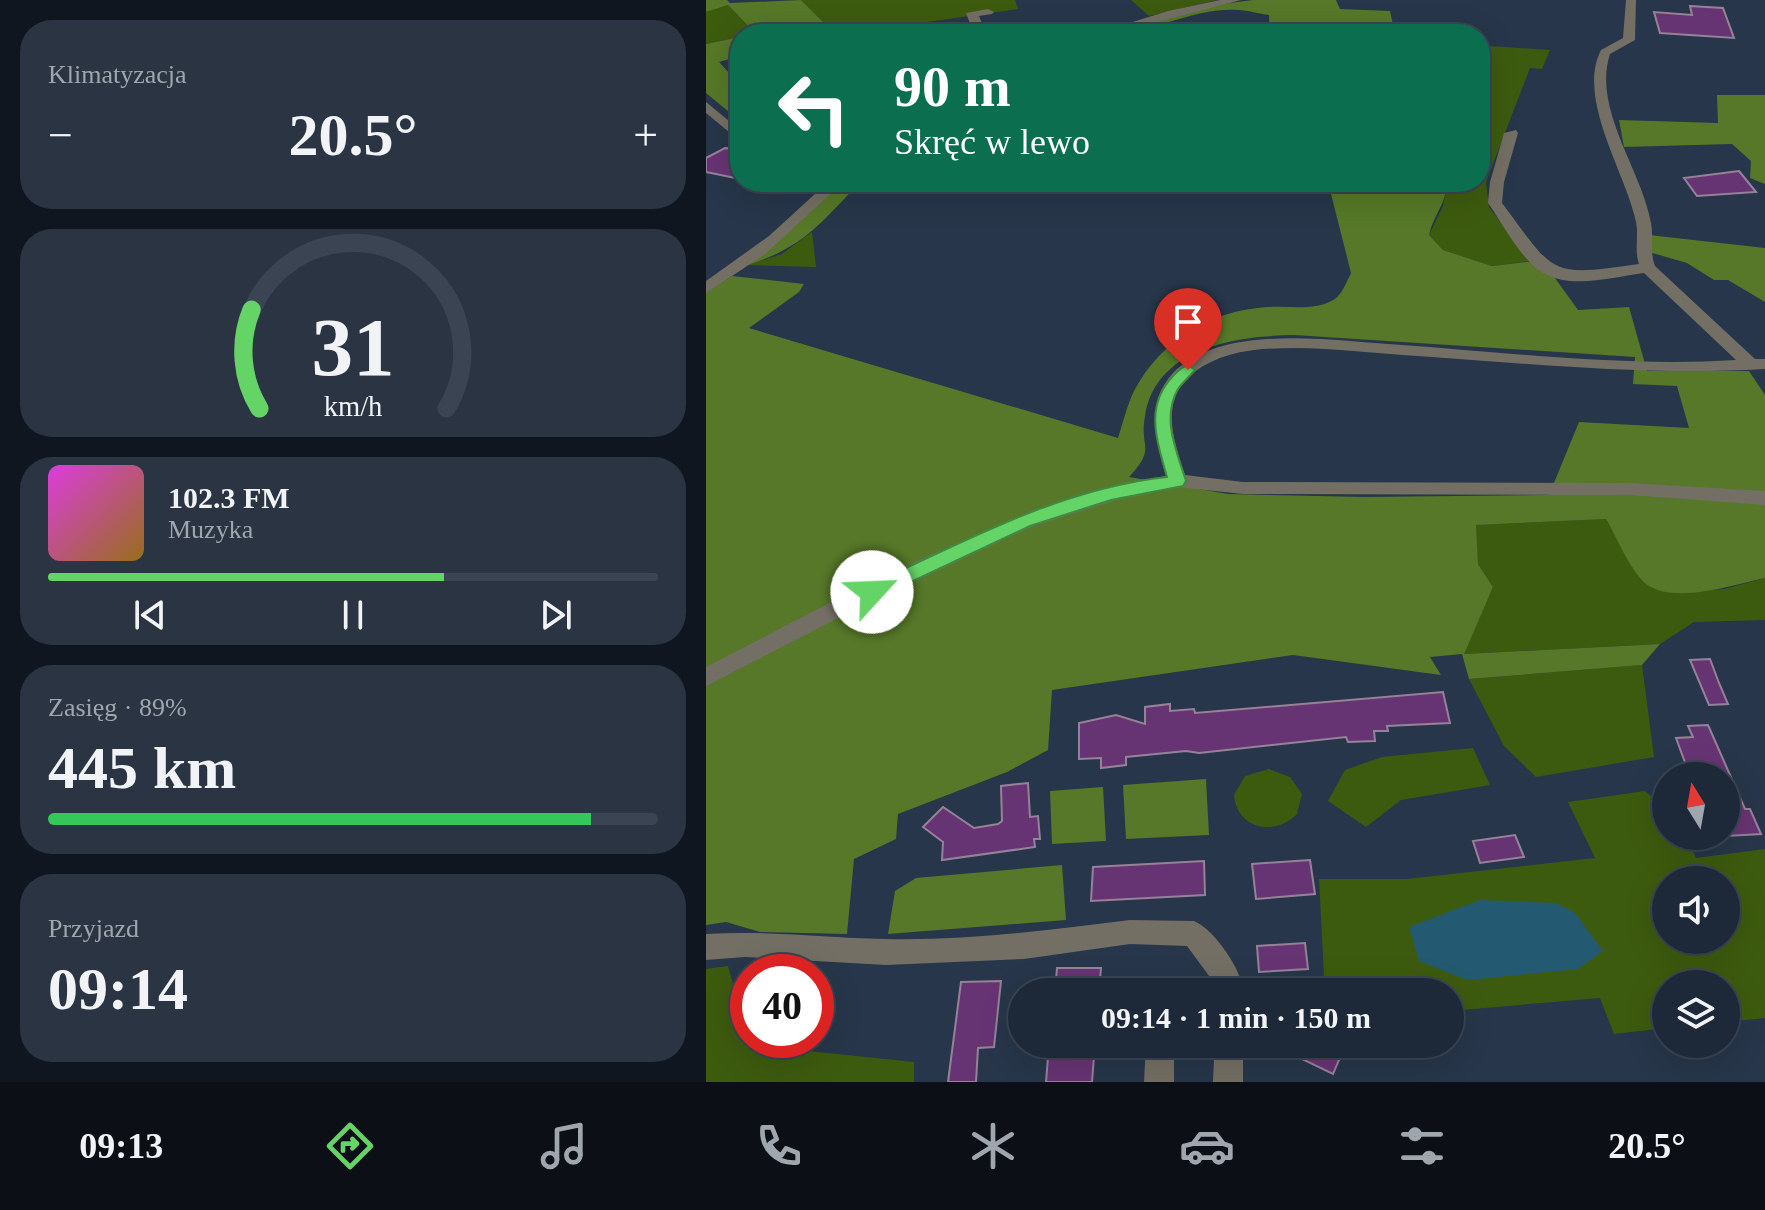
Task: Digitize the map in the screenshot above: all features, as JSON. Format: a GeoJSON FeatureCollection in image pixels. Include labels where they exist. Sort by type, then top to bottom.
{"type":"FeatureCollection","features":[{"type":"Feature","properties":{"kind":"street"},"geometry":{"type":"LineString","coordinates":[[1134,24],[1236,0]]}},
{"type":"Feature","properties":{"kind":"street"},"geometry":{"type":"LineString","coordinates":[[1631,0],[1629,40],[1605,52],[1601,64],[1604,109],[1644,224],[1642,250],[1648,268],[1758,365]]}},
{"type":"Feature","properties":{"kind":"street"},"geometry":{"type":"LineString","coordinates":[[976,24],[972,13],[988,12]]}},
{"type":"Feature","properties":{"kind":"street"},"geometry":{"type":"LineString","coordinates":[[706,106],[730,128]]}},
{"type":"Feature","properties":{"kind":"street"},"geometry":{"type":"LineString","coordinates":[[1511,133],[1497,182],[1495,203],[1546,270],[1566,276],[1648,268]]}},
{"type":"Feature","properties":{"kind":"street"},"geometry":{"type":"LineString","coordinates":[[706,288],[740,267],[826,192]]}},
{"type":"Feature","properties":{"kind":"street"},"geometry":{"type":"LineString","coordinates":[[1177,481],[1163,430],[1163,412],[1171,387],[1197,363],[1240,347],[1324,345],[1617,364],[1758,365]]}},
{"type":"Feature","properties":{"kind":"street"},"geometry":{"type":"LineString","coordinates":[[706,677],[847,604],[1024,522],[1132,488],[1177,481],[1299,489],[1630,489],[1765,498]]}},
{"type":"Feature","properties":{"kind":"street"},"geometry":{"type":"LineString","coordinates":[[706,947],[745,944],[886,952],[1024,946],[1130,932],[1194,934],[1227,978]]}},
{"type":"Feature","properties":{"kind":"street"},"geometry":{"type":"LineString","coordinates":[[1159,1082],[1160,1058]]}},
{"type":"Feature","properties":{"kind":"street"},"geometry":{"type":"LineString","coordinates":[[1228,1082],[1229,1058]]}},
{"type":"Feature","properties":{"kind":"green space"},"geometry":{"type":"Polygon","coordinates":[[[706,0],[727,0],[730,3],[801,0],[825,24],[746,24],[728,5],[706,12],[706,0]]]}},
{"type":"Feature","properties":{"kind":"green space"},"geometry":{"type":"Polygon","coordinates":[[[801,0],[1015,0],[1018,9],[913,24],[825,24],[801,0]]]}},
{"type":"Feature","properties":{"kind":"green space"},"geometry":{"type":"Polygon","coordinates":[[[1131,0],[1217,0],[1149,16],[1131,0]]]}},
{"type":"Feature","properties":{"kind":"green space"},"geometry":{"type":"Polygon","coordinates":[[[1253,0],[1336,0],[1340,9],[1390,11],[1393,24],[1269,24],[1269,15],[1221,10],[1162,24],[1147,24],[1222,4],[1253,0]]]}},
{"type":"Feature","properties":{"kind":"green space"},"geometry":{"type":"Polygon","coordinates":[[[728,5],[746,24],[730,24],[730,39],[706,44],[706,12],[728,5]]]}},
{"type":"Feature","properties":{"kind":"green space"},"geometry":{"type":"Polygon","coordinates":[[[730,39],[730,59],[719,62],[730,74],[730,113],[706,93],[706,44],[730,39]]]}},
{"type":"Feature","properties":{"kind":"green space"},"geometry":{"type":"Polygon","coordinates":[[[1490,46],[1550,50],[1542,69],[1530,68],[1490,172],[1490,46]]]}},
{"type":"Feature","properties":{"kind":"green space"},"geometry":{"type":"Polygon","coordinates":[[[1717,95],[1765,95],[1765,184],[1750,178],[1751,161],[1732,144],[1624,147],[1619,120],[1718,123],[1717,95]]]}},
{"type":"Feature","properties":{"kind":"green space"},"geometry":{"type":"Polygon","coordinates":[[[831,192],[850,192],[798,242],[748,265],[831,192]]]}},
{"type":"Feature","properties":{"kind":"green space"},"geometry":{"type":"Polygon","coordinates":[[[1331,192],[1446,192],[1429,235],[1443,250],[1492,266],[1542,260],[1578,310],[1629,307],[1647,371],[1749,371],[1765,395],[1765,578],[1700,592],[1665,592],[1651,587],[1640,578],[1606,519],[1476,525],[1478,564],[1493,587],[1464,654],[1660,644],[1642,665],[1469,679],[1462,654],[1430,657],[1441,675],[1293,655],[1052,690],[1048,750],[1007,772],[898,814],[896,839],[854,859],[847,934],[760,932],[726,922],[706,925],[706,292],[732,276],[804,284],[799,292],[749,328],[1118,438],[1132,396],[1145,373],[1173,343],[1190,331],[1208,321],[1247,309],[1311,307],[1328,303],[1340,294],[1351,273],[1331,192]],[[1294,335],[1248,338],[1202,350],[1182,360],[1165,374],[1152,393],[1145,416],[1145,453],[1129,477],[1228,494],[1364,497],[1549,495],[1579,422],[1689,428],[1677,386],[1633,384],[1635,357],[1294,335]]]}},
{"type":"Feature","properties":{"kind":"green space"},"geometry":{"type":"Polygon","coordinates":[[[1446,192],[1487,192],[1489,207],[1530,261],[1492,266],[1443,250],[1429,235],[1443,206],[1446,192]]]}},
{"type":"Feature","properties":{"kind":"green space"},"geometry":{"type":"Polygon","coordinates":[[[812,232],[816,267],[748,265],[782,254],[812,232]]]}},
{"type":"Feature","properties":{"kind":"green space"},"geometry":{"type":"Polygon","coordinates":[[[1649,235],[1765,248],[1765,302],[1728,280],[1714,280],[1687,263],[1649,252],[1649,235]]]}},
{"type":"Feature","properties":{"kind":"green space"},"geometry":{"type":"Polygon","coordinates":[[[1606,519],[1642,581],[1685,592],[1724,589],[1765,578],[1765,620],[1694,622],[1660,644],[1463,654],[1493,587],[1478,564],[1475,525],[1606,519]]]}},
{"type":"Feature","properties":{"kind":"green space"},"geometry":{"type":"Polygon","coordinates":[[[1642,665],[1654,757],[1536,777],[1504,746],[1469,679],[1642,665]]]}},
{"type":"Feature","properties":{"kind":"green space"},"geometry":{"type":"Polygon","coordinates":[[[1473,748],[1490,785],[1401,800],[1366,827],[1328,801],[1345,770],[1382,757],[1473,748]]]}},
{"type":"Feature","properties":{"kind":"green space"},"geometry":{"type":"Polygon","coordinates":[[[1269,769],[1290,777],[1302,794],[1297,814],[1288,821],[1278,826],[1258,826],[1242,816],[1234,795],[1245,776],[1269,769]]]}},
{"type":"Feature","properties":{"kind":"green space"},"geometry":{"type":"Polygon","coordinates":[[[1206,779],[1209,835],[1126,839],[1123,785],[1206,779]]]}},
{"type":"Feature","properties":{"kind":"green space"},"geometry":{"type":"Polygon","coordinates":[[[1103,787],[1106,841],[1052,844],[1050,791],[1103,787]]]}},
{"type":"Feature","properties":{"kind":"green space"},"geometry":{"type":"Polygon","coordinates":[[[1645,791],[1652,797],[1652,850],[1692,850],[1696,858],[1765,849],[1765,1018],[1740,1021],[1740,970],[1652,970],[1652,1030],[1614,1034],[1600,998],[1464,1010],[1464,978],[1324,976],[1319,879],[1407,879],[1595,858],[1568,802],[1645,791]]]}},
{"type":"Feature","properties":{"kind":"green space"},"geometry":{"type":"Polygon","coordinates":[[[1062,865],[1066,920],[888,934],[895,891],[916,878],[1062,865]]]}},
{"type":"Feature","properties":{"kind":"green space"},"geometry":{"type":"Polygon","coordinates":[[[728,966],[730,973],[730,1058],[834,1058],[834,1054],[914,1062],[914,1082],[706,1082],[706,969],[728,966]]]}},
{"type":"Feature","properties":{"kind":"water"},"geometry":{"type":"Polygon","coordinates":[[[1480,900],[1556,903],[1575,913],[1603,951],[1578,969],[1467,980],[1419,961],[1409,927],[1480,900]]]}},
{"type":"Feature","properties":{"kind":"building"},"geometry":{"type":"Polygon","coordinates":[[[1690,6],[1723,8],[1734,38],[1660,33],[1654,12],[1692,15],[1690,6]]]}},
{"type":"Feature","properties":{"kind":"building"},"geometry":{"type":"Polygon","coordinates":[[[725,148],[730,149],[730,177],[706,172],[706,158],[725,148]]]}},
{"type":"Feature","properties":{"kind":"building"},"geometry":{"type":"Polygon","coordinates":[[[1739,171],[1756,192],[1697,196],[1684,178],[1739,171]]]}},
{"type":"Feature","properties":{"kind":"building"},"geometry":{"type":"Polygon","coordinates":[[[1710,659],[1728,704],[1709,705],[1690,660],[1710,659]]]}},
{"type":"Feature","properties":{"kind":"building"},"geometry":{"type":"Polygon","coordinates":[[[1443,692],[1450,723],[1387,726],[1388,731],[1374,731],[1375,741],[1348,742],[1346,737],[1199,753],[1186,751],[1126,757],[1126,765],[1101,768],[1101,758],[1079,759],[1079,723],[1116,715],[1145,724],[1145,707],[1170,704],[1170,711],[1194,709],[1195,713],[1443,692]]]}},
{"type":"Feature","properties":{"kind":"building"},"geometry":{"type":"Polygon","coordinates":[[[1708,725],[1724,762],[1685,762],[1676,738],[1693,737],[1688,726],[1708,725]]]}},
{"type":"Feature","properties":{"kind":"building"},"geometry":{"type":"Polygon","coordinates":[[[1028,783],[1030,817],[1038,816],[1040,839],[1034,839],[1035,847],[942,860],[943,842],[923,827],[943,807],[974,828],[998,824],[1002,821],[1001,786],[1028,783]]]}},
{"type":"Feature","properties":{"kind":"building"},"geometry":{"type":"Polygon","coordinates":[[[1740,798],[1745,809],[1750,809],[1761,834],[1740,835],[1740,798]]]}},
{"type":"Feature","properties":{"kind":"building"},"geometry":{"type":"Polygon","coordinates":[[[1515,835],[1524,857],[1480,863],[1473,841],[1515,835]]]}},
{"type":"Feature","properties":{"kind":"building"},"geometry":{"type":"Polygon","coordinates":[[[1310,860],[1315,894],[1256,899],[1252,864],[1310,860]]]}},
{"type":"Feature","properties":{"kind":"building"},"geometry":{"type":"Polygon","coordinates":[[[1204,861],[1205,895],[1091,901],[1093,867],[1204,861]]]}},
{"type":"Feature","properties":{"kind":"building"},"geometry":{"type":"Polygon","coordinates":[[[1305,943],[1308,969],[1259,972],[1257,946],[1305,943]]]}},
{"type":"Feature","properties":{"kind":"building"},"geometry":{"type":"Polygon","coordinates":[[[1057,968],[1101,968],[1100,978],[1056,978],[1057,968]]]}},
{"type":"Feature","properties":{"kind":"building"},"geometry":{"type":"Polygon","coordinates":[[[1001,981],[994,1047],[978,1048],[976,1082],[948,1082],[961,982],[1001,981]]]}},
{"type":"Feature","properties":{"kind":"building"},"geometry":{"type":"Polygon","coordinates":[[[1048,1058],[1094,1058],[1092,1082],[1046,1082],[1048,1058]]]}},
{"type":"Feature","properties":{"kind":"building"},"geometry":{"type":"Polygon","coordinates":[[[1300,1058],[1340,1058],[1333,1074],[1300,1058]]]}},
{"type":"Feature","properties":{"kind":"route"},"geometry":{"type":"LineString","coordinates":[[872,592],[1024,522],[1106,495],[1144,485],[1177,481],[1163,430],[1163,412],[1171,387],[1188,370]]}}]}
